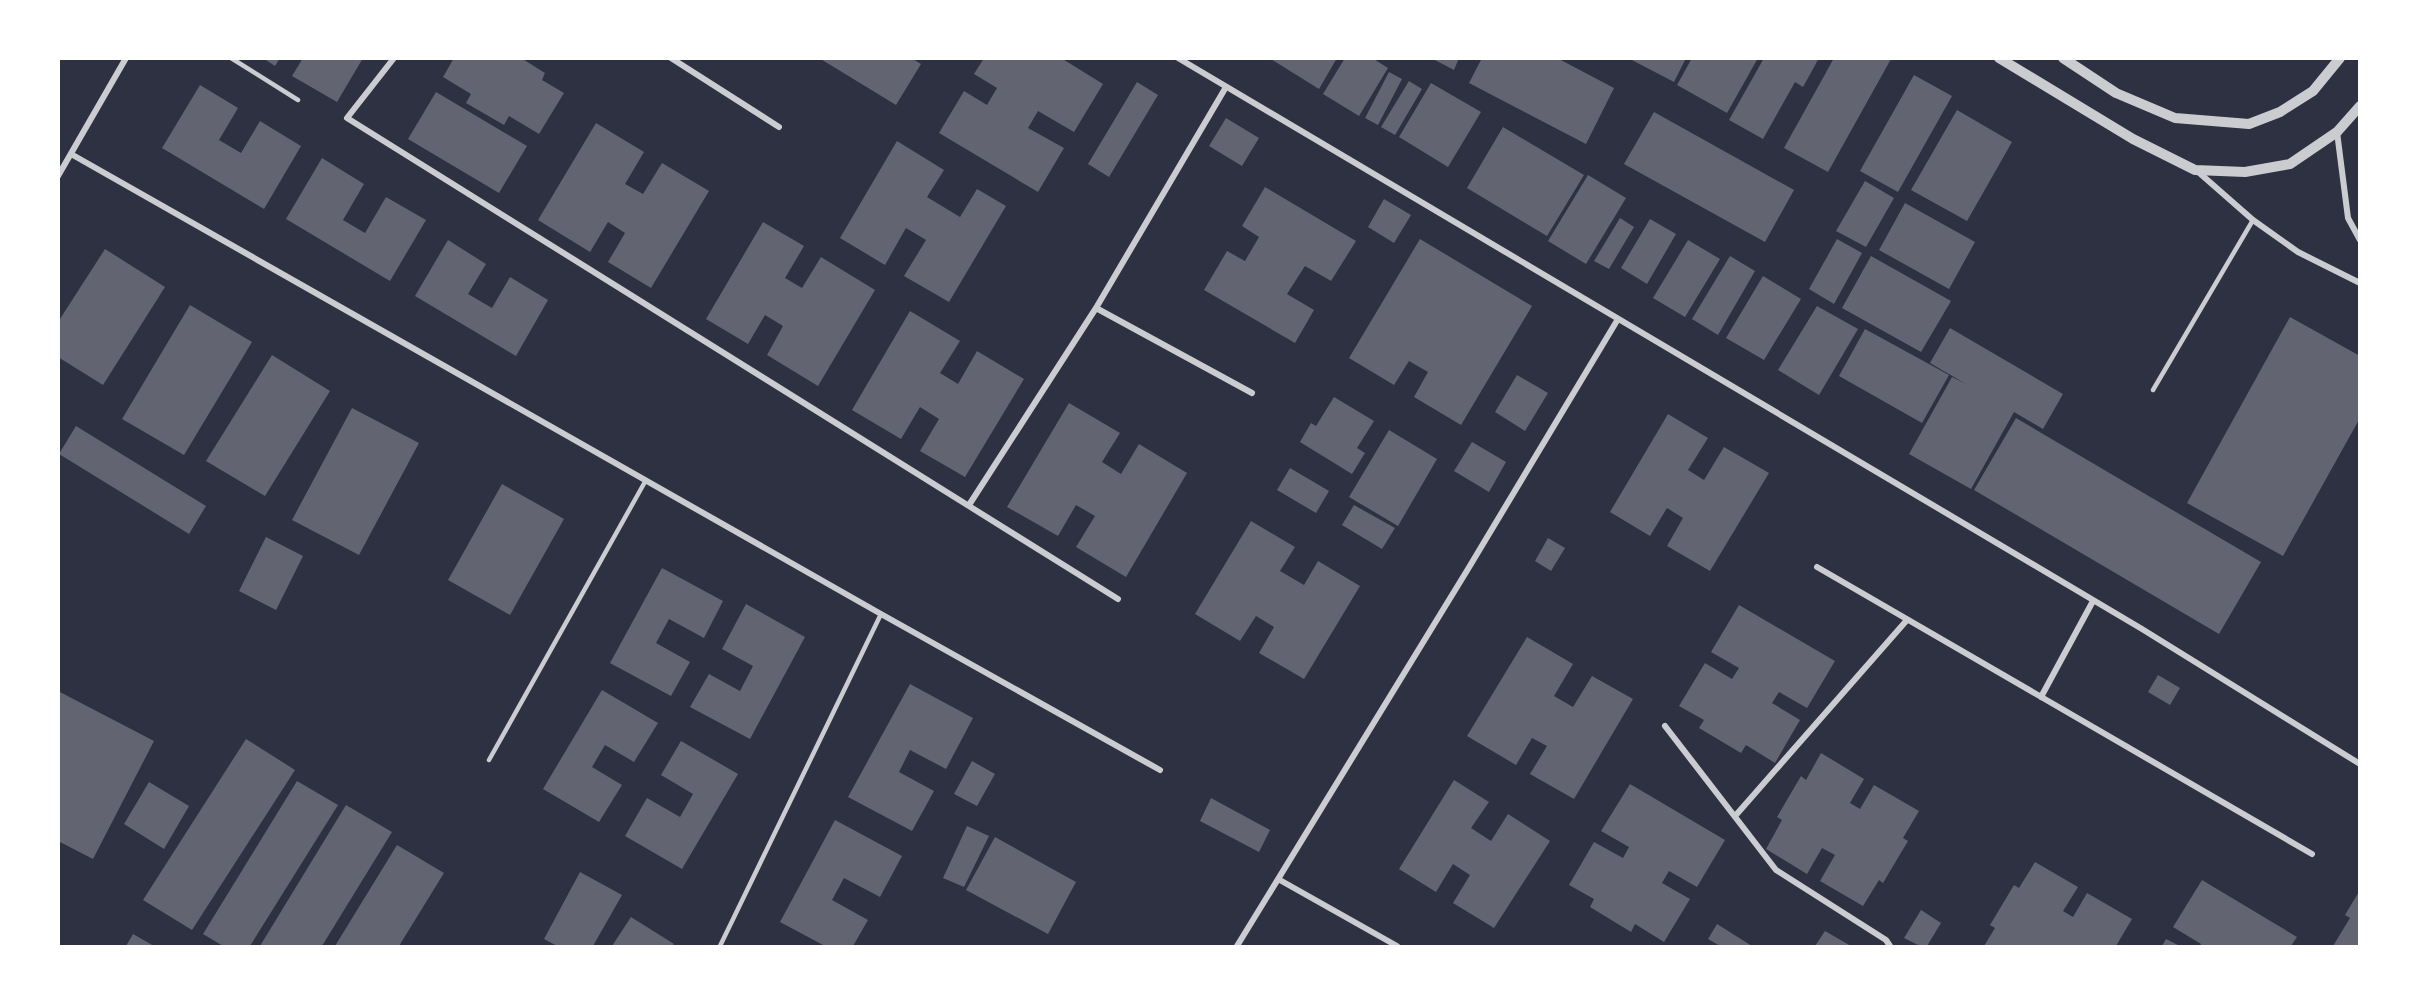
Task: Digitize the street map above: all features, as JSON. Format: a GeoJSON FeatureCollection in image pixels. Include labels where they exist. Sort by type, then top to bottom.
{"type":"FeatureCollection","features":[{"type":"Feature","properties":{"kind":"street"},"geometry":{"type":"LineString","coordinates":[[58,176],[126,58]]}},
{"type":"Feature","properties":{"kind":"street"},"geometry":{"type":"LineString","coordinates":[[394,58],[347,118],[1118,599]]}},
{"type":"Feature","properties":{"kind":"street"},"geometry":{"type":"LineString","coordinates":[[670,58],[779,127]]}},
{"type":"Feature","properties":{"kind":"street"},"geometry":{"type":"LineString","coordinates":[[1178,58],[2093,601],[2360,764]]}},
{"type":"Feature","properties":{"kind":"street"},"geometry":{"type":"LineString","coordinates":[[1999,58],[2133,139],[2195,170],[2253,220],[2298,252],[2360,283]]}},
{"type":"Feature","properties":{"kind":"street"},"geometry":{"type":"LineString","coordinates":[[2063,58],[2116,93],[2175,118],[2249,124],[2280,112],[2313,91],[2340,58]]}},
{"type":"Feature","properties":{"kind":"street"},"geometry":{"type":"LineString","coordinates":[[969,505],[1095,308],[1226,87]]}},
{"type":"Feature","properties":{"kind":"street"},"geometry":{"type":"LineString","coordinates":[[2195,170],[2245,172],[2290,164],[2337,132],[2360,106]]}},
{"type":"Feature","properties":{"kind":"street"},"geometry":{"type":"LineString","coordinates":[[2337,132],[2348,218],[2360,240]]}},
{"type":"Feature","properties":{"kind":"street"},"geometry":{"type":"LineString","coordinates":[[71,154],[1160,770]]}},
{"type":"Feature","properties":{"kind":"street"},"geometry":{"type":"LineString","coordinates":[[1095,308],[1252,393]]}},
{"type":"Feature","properties":{"kind":"street"},"geometry":{"type":"LineString","coordinates":[[1238,946],[1618,319]]}},
{"type":"Feature","properties":{"kind":"street"},"geometry":{"type":"LineString","coordinates":[[1817,567],[2312,855]]}},
{"type":"Feature","properties":{"kind":"street"},"geometry":{"type":"LineString","coordinates":[[2041,698],[2093,601]]}},
{"type":"Feature","properties":{"kind":"street"},"geometry":{"type":"LineString","coordinates":[[1736,815],[1907,620]]}},
{"type":"Feature","properties":{"kind":"street"},"geometry":{"type":"LineString","coordinates":[[1665,726],[1736,815],[1776,870],[1868,927],[1886,940],[1890,946]]}},
{"type":"Feature","properties":{"kind":"street"},"geometry":{"type":"LineString","coordinates":[[1278,879],[1397,946]]}},
{"type":"Feature","properties":{"kind":"lane"},"geometry":{"type":"LineString","coordinates":[[231,58],[298,100]]}},
{"type":"Feature","properties":{"kind":"lane"},"geometry":{"type":"LineString","coordinates":[[2154,390],[2253,220]]}},
{"type":"Feature","properties":{"kind":"lane"},"geometry":{"type":"LineString","coordinates":[[489,760],[646,480]]}},
{"type":"Feature","properties":{"kind":"lane"},"geometry":{"type":"LineString","coordinates":[[720,946],[881,614]]}},
{"type":"Feature","properties":{"kind":"building"},"geometry":{"type":"Polygon","coordinates":[[[263,58],[280,58],[275,66],[263,58]]]}},
{"type":"Feature","properties":{"kind":"building"},"geometry":{"type":"Polygon","coordinates":[[[303,58],[363,58],[337,102],[292,76],[303,58]]]}},
{"type":"Feature","properties":{"kind":"building"},"geometry":{"type":"Polygon","coordinates":[[[454,58],[521,58],[545,73],[542,80],[564,93],[539,134],[509,116],[504,125],[466,103],[471,94],[443,77],[454,58]]]}},
{"type":"Feature","properties":{"kind":"building"},"geometry":{"type":"Polygon","coordinates":[[[819,58],[911,58],[921,64],[896,105],[819,58]]]}},
{"type":"Feature","properties":{"kind":"building"},"geometry":{"type":"Polygon","coordinates":[[[984,58],[1061,58],[1103,84],[1074,132],[1038,111],[1028,128],[1064,148],[1038,192],[939,133],[964,91],[987,105],[997,88],[974,74],[984,58]]]}},
{"type":"Feature","properties":{"kind":"building"},"geometry":{"type":"Polygon","coordinates":[[[1269,58],[1337,58],[1319,89],[1269,58]]]}},
{"type":"Feature","properties":{"kind":"building"},"geometry":{"type":"Polygon","coordinates":[[[1345,58],[1372,58],[1388,68],[1359,116],[1323,94],[1345,58]]]}},
{"type":"Feature","properties":{"kind":"building"},"geometry":{"type":"Polygon","coordinates":[[[1431,58],[1459,58],[1454,70],[1431,58]]]}},
{"type":"Feature","properties":{"kind":"building"},"geometry":{"type":"Polygon","coordinates":[[[1482,58],[1557,58],[1614,88],[1586,144],[1469,83],[1482,58]]]}},
{"type":"Feature","properties":{"kind":"building"},"geometry":{"type":"Polygon","coordinates":[[[1628,58],[1686,58],[1674,82],[1628,58]]]}},
{"type":"Feature","properties":{"kind":"building"},"geometry":{"type":"Polygon","coordinates":[[[1692,58],[1758,58],[1727,113],[1677,85],[1692,58]]]}},
{"type":"Feature","properties":{"kind":"building"},"geometry":{"type":"Polygon","coordinates":[[[1764,58],[1819,58],[1803,87],[1795,82],[1763,139],[1729,120],[1764,58]]]}},
{"type":"Feature","properties":{"kind":"building"},"geometry":{"type":"Polygon","coordinates":[[[1834,58],[1891,59],[1828,172],[1784,148],[1834,58]]]}},
{"type":"Feature","properties":{"kind":"building"},"geometry":{"type":"Polygon","coordinates":[[[1389,72],[1402,79],[1378,125],[1365,118],[1389,72]]]}},
{"type":"Feature","properties":{"kind":"building"},"geometry":{"type":"Polygon","coordinates":[[[1914,75],[1952,96],[1898,192],[1860,171],[1914,75]]]}},
{"type":"Feature","properties":{"kind":"building"},"geometry":{"type":"Polygon","coordinates":[[[1409,81],[1422,89],[1395,135],[1381,127],[1409,81]]]}},
{"type":"Feature","properties":{"kind":"building"},"geometry":{"type":"Polygon","coordinates":[[[1137,82],[1158,95],[1109,177],[1088,164],[1137,82]]]}},
{"type":"Feature","properties":{"kind":"building"},"geometry":{"type":"Polygon","coordinates":[[[1431,83],[1481,112],[1448,167],[1399,137],[1431,83]]]}},
{"type":"Feature","properties":{"kind":"building"},"geometry":{"type":"Polygon","coordinates":[[[200,85],[238,108],[219,140],[241,153],[260,121],[301,146],[264,209],[162,148],[200,85]]]}},
{"type":"Feature","properties":{"kind":"building"},"geometry":{"type":"Polygon","coordinates":[[[436,92],[527,146],[499,193],[408,139],[436,92]]]}},
{"type":"Feature","properties":{"kind":"building"},"geometry":{"type":"Polygon","coordinates":[[[1957,110],[2012,142],[1967,221],[1911,190],[1957,110]]]}},
{"type":"Feature","properties":{"kind":"building"},"geometry":{"type":"Polygon","coordinates":[[[1654,112],[1794,190],[1765,242],[1624,164],[1654,112]]]}},
{"type":"Feature","properties":{"kind":"building"},"geometry":{"type":"Polygon","coordinates":[[[1226,118],[1259,138],[1242,166],[1209,146],[1226,118]]]}},
{"type":"Feature","properties":{"kind":"building"},"geometry":{"type":"Polygon","coordinates":[[[596,123],[644,152],[625,184],[643,194],[662,163],[709,191],[651,288],[608,262],[625,233],[608,222],[590,252],[538,220],[596,123]]]}},
{"type":"Feature","properties":{"kind":"building"},"geometry":{"type":"Polygon","coordinates":[[[1503,127],[1584,175],[1547,236],[1467,188],[1503,127]]]}},
{"type":"Feature","properties":{"kind":"building"},"geometry":{"type":"Polygon","coordinates":[[[897,141],[944,170],[927,197],[960,217],[977,189],[1006,206],[949,302],[904,276],[926,240],[906,228],[885,265],[840,238],[897,141]]]}},
{"type":"Feature","properties":{"kind":"building"},"geometry":{"type":"Polygon","coordinates":[[[322,158],[364,184],[343,220],[365,233],[386,197],[426,220],[390,281],[286,219],[322,158]]]}},
{"type":"Feature","properties":{"kind":"building"},"geometry":{"type":"Polygon","coordinates":[[[1588,175],[1626,198],[1586,264],[1548,241],[1588,175]]]}},
{"type":"Feature","properties":{"kind":"building"},"geometry":{"type":"Polygon","coordinates":[[[1865,181],[1894,198],[1866,247],[1836,231],[1865,181]]]}},
{"type":"Feature","properties":{"kind":"building"},"geometry":{"type":"Polygon","coordinates":[[[1265,187],[1356,241],[1331,281],[1305,266],[1287,294],[1314,310],[1295,343],[1204,290],[1227,251],[1245,261],[1259,237],[1242,226],[1265,187]]]}},
{"type":"Feature","properties":{"kind":"building"},"geometry":{"type":"Polygon","coordinates":[[[1384,199],[1411,215],[1394,243],[1368,227],[1384,199]]]}},
{"type":"Feature","properties":{"kind":"building"},"geometry":{"type":"Polygon","coordinates":[[[1905,203],[1975,242],[1949,289],[1879,250],[1905,203]]]}},
{"type":"Feature","properties":{"kind":"building"},"geometry":{"type":"Polygon","coordinates":[[[1620,218],[1634,227],[1609,269],[1594,261],[1620,218]]]}},
{"type":"Feature","properties":{"kind":"building"},"geometry":{"type":"Polygon","coordinates":[[[1650,219],[1676,234],[1647,284],[1621,268],[1650,219]]]}},
{"type":"Feature","properties":{"kind":"building"},"geometry":{"type":"Polygon","coordinates":[[[763,222],[804,246],[785,278],[802,288],[821,257],[875,290],[818,386],[767,355],[783,326],[765,315],[748,344],[706,319],[763,222]]]}},
{"type":"Feature","properties":{"kind":"building"},"geometry":{"type":"Polygon","coordinates":[[[1420,239],[1532,306],[1461,425],[1414,397],[1428,372],[1409,361],[1394,385],[1349,358],[1420,239]]]}},
{"type":"Feature","properties":{"kind":"building"},"geometry":{"type":"Polygon","coordinates":[[[1837,239],[1862,253],[1834,304],[1809,289],[1837,239]]]}},
{"type":"Feature","properties":{"kind":"building"},"geometry":{"type":"Polygon","coordinates":[[[448,240],[486,264],[468,294],[492,308],[510,277],[548,300],[516,356],[415,296],[448,240]]]}},
{"type":"Feature","properties":{"kind":"building"},"geometry":{"type":"Polygon","coordinates":[[[1688,240],[1720,259],[1685,317],[1653,298],[1688,240]]]}},
{"type":"Feature","properties":{"kind":"building"},"geometry":{"type":"Polygon","coordinates":[[[105,249],[165,287],[103,385],[58,357],[58,322],[105,249]]]}},
{"type":"Feature","properties":{"kind":"building"},"geometry":{"type":"Polygon","coordinates":[[[1730,256],[1755,271],[1718,335],[1692,319],[1730,256]]]}},
{"type":"Feature","properties":{"kind":"building"},"geometry":{"type":"Polygon","coordinates":[[[1871,256],[1951,301],[1921,352],[1842,308],[1871,256]]]}},
{"type":"Feature","properties":{"kind":"building"},"geometry":{"type":"Polygon","coordinates":[[[1763,276],[1801,299],[1764,360],[1726,338],[1763,276]]]}},
{"type":"Feature","properties":{"kind":"building"},"geometry":{"type":"Polygon","coordinates":[[[190,305],[252,342],[184,455],[122,419],[190,305]]]}},
{"type":"Feature","properties":{"kind":"building"},"geometry":{"type":"Polygon","coordinates":[[[1817,306],[1858,329],[1819,395],[1778,370],[1817,306]]]}},
{"type":"Feature","properties":{"kind":"building"},"geometry":{"type":"Polygon","coordinates":[[[910,311],[960,341],[940,373],[958,384],[977,351],[1024,379],[965,477],[920,451],[939,419],[920,407],[901,439],[852,410],[910,311]]]}},
{"type":"Feature","properties":{"kind":"building"},"geometry":{"type":"Polygon","coordinates":[[[2290,317],[2360,356],[2360,418],[2283,556],[2187,503],[2290,317]]]}},
{"type":"Feature","properties":{"kind":"building"},"geometry":{"type":"Polygon","coordinates":[[[1950,328],[2063,394],[2043,429],[2014,412],[1971,489],[1909,454],[1952,377],[1966,384],[1930,363],[1950,328]]]}},
{"type":"Feature","properties":{"kind":"building"},"geometry":{"type":"Polygon","coordinates":[[[1865,329],[1949,375],[1922,423],[1839,376],[1865,329]]]}},
{"type":"Feature","properties":{"kind":"building"},"geometry":{"type":"Polygon","coordinates":[[[272,355],[330,391],[265,496],[206,461],[272,355]]]}},
{"type":"Feature","properties":{"kind":"building"},"geometry":{"type":"Polygon","coordinates":[[[1517,375],[1548,393],[1525,431],[1495,412],[1517,375]]]}},
{"type":"Feature","properties":{"kind":"building"},"geometry":{"type":"Polygon","coordinates":[[[1334,397],[1374,421],[1357,448],[1365,453],[1352,474],[1300,442],[1311,423],[1316,426],[1334,397]]]}},
{"type":"Feature","properties":{"kind":"building"},"geometry":{"type":"Polygon","coordinates":[[[1069,403],[1120,433],[1102,462],[1121,474],[1139,444],[1187,473],[1126,577],[1076,547],[1095,516],[1076,505],[1058,536],[1007,507],[1069,403]]]}},
{"type":"Feature","properties":{"kind":"building"},"geometry":{"type":"Polygon","coordinates":[[[352,408],[419,443],[359,555],[292,520],[352,408]]]}},
{"type":"Feature","properties":{"kind":"building"},"geometry":{"type":"Polygon","coordinates":[[[1668,414],[1708,438],[1688,470],[1704,480],[1724,447],[1769,473],[1710,571],[1667,546],[1683,518],[1667,508],[1650,536],[1610,512],[1668,414]]]}},
{"type":"Feature","properties":{"kind":"building"},"geometry":{"type":"Polygon","coordinates":[[[2016,418],[2261,562],[2219,634],[1974,490],[2016,418]]]}},
{"type":"Feature","properties":{"kind":"building"},"geometry":{"type":"Polygon","coordinates":[[[76,426],[206,506],[189,534],[59,454],[76,426]]]}},
{"type":"Feature","properties":{"kind":"building"},"geometry":{"type":"Polygon","coordinates":[[[1389,430],[1437,459],[1398,526],[1349,497],[1389,430]]]}},
{"type":"Feature","properties":{"kind":"building"},"geometry":{"type":"Polygon","coordinates":[[[1472,442],[1506,462],[1489,492],[1454,471],[1472,442]]]}},
{"type":"Feature","properties":{"kind":"building"},"geometry":{"type":"Polygon","coordinates":[[[1290,468],[1329,491],[1316,513],[1277,490],[1290,468]]]}},
{"type":"Feature","properties":{"kind":"building"},"geometry":{"type":"Polygon","coordinates":[[[502,484],[564,519],[510,615],[448,580],[502,484]]]}},
{"type":"Feature","properties":{"kind":"building"},"geometry":{"type":"Polygon","coordinates":[[[1354,505],[1395,528],[1382,549],[1342,525],[1354,505]]]}},
{"type":"Feature","properties":{"kind":"building"},"geometry":{"type":"Polygon","coordinates":[[[1251,521],[1295,547],[1280,571],[1304,585],[1318,561],[1360,586],[1304,679],[1259,653],[1274,627],[1256,616],[1240,641],[1195,614],[1251,521]]]}},
{"type":"Feature","properties":{"kind":"building"},"geometry":{"type":"Polygon","coordinates":[[[266,537],[303,556],[276,610],[239,591],[266,537]]]}},
{"type":"Feature","properties":{"kind":"building"},"geometry":{"type":"Polygon","coordinates":[[[1548,538],[1565,548],[1551,571],[1535,561],[1548,538]]]}},
{"type":"Feature","properties":{"kind":"building"},"geometry":{"type":"Polygon","coordinates":[[[662,568],[723,601],[704,638],[669,619],[656,643],[690,662],[671,696],[610,663],[662,568]]]}},
{"type":"Feature","properties":{"kind":"building"},"geometry":{"type":"Polygon","coordinates":[[[746,604],[805,637],[750,739],[690,707],[709,674],[740,691],[753,666],[722,649],[746,604]]]}},
{"type":"Feature","properties":{"kind":"building"},"geometry":{"type":"Polygon","coordinates":[[[1739,605],[1835,661],[1807,708],[1779,692],[1772,703],[1800,720],[1775,763],[1746,745],[1741,753],[1699,728],[1704,720],[1679,706],[1705,663],[1732,679],[1739,668],[1711,652],[1739,605]]]}},
{"type":"Feature","properties":{"kind":"building"},"geometry":{"type":"Polygon","coordinates":[[[1527,637],[1573,664],[1554,696],[1573,707],[1592,676],[1633,699],[1574,799],[1530,774],[1547,746],[1532,738],[1516,765],[1467,736],[1527,637]]]}},
{"type":"Feature","properties":{"kind":"building"},"geometry":{"type":"Polygon","coordinates":[[[2158,675],[2180,688],[2170,705],[2148,692],[2158,675]]]}},
{"type":"Feature","properties":{"kind":"building"},"geometry":{"type":"Polygon","coordinates":[[[910,684],[973,718],[946,769],[910,750],[899,772],[934,791],[912,831],[848,797],[910,684]]]}},
{"type":"Feature","properties":{"kind":"building"},"geometry":{"type":"Polygon","coordinates":[[[602,690],[658,723],[634,762],[605,745],[592,767],[622,785],[599,822],[543,789],[602,690]]]}},
{"type":"Feature","properties":{"kind":"building"},"geometry":{"type":"Polygon","coordinates":[[[58,691],[154,741],[93,859],[58,841],[58,691]]]}},
{"type":"Feature","properties":{"kind":"building"},"geometry":{"type":"Polygon","coordinates":[[[246,739],[295,770],[192,930],[143,900],[246,739]]]}},
{"type":"Feature","properties":{"kind":"building"},"geometry":{"type":"Polygon","coordinates":[[[681,741],[738,774],[682,869],[625,836],[647,798],[680,817],[693,794],[661,775],[681,741]]]}},
{"type":"Feature","properties":{"kind":"building"},"geometry":{"type":"Polygon","coordinates":[[[1821,753],[1864,779],[1850,803],[1860,809],[1874,785],[1919,811],[1903,838],[1908,841],[1883,883],[1879,880],[1863,906],[1820,881],[1835,855],[1822,848],[1807,874],[1766,849],[1782,820],[1777,817],[1801,776],[1806,780],[1821,753]]]}},
{"type":"Feature","properties":{"kind":"building"},"geometry":{"type":"Polygon","coordinates":[[[972,761],[995,774],[977,806],[954,794],[972,761]]]}},
{"type":"Feature","properties":{"kind":"building"},"geometry":{"type":"Polygon","coordinates":[[[1454,780],[1489,802],[1471,828],[1491,841],[1508,814],[1550,841],[1494,928],[1453,903],[1470,875],[1453,864],[1436,892],[1399,869],[1454,780]]]}},
{"type":"Feature","properties":{"kind":"building"},"geometry":{"type":"Polygon","coordinates":[[[297,781],[338,805],[250,946],[223,946],[203,934],[297,781]]]}},
{"type":"Feature","properties":{"kind":"building"},"geometry":{"type":"Polygon","coordinates":[[[149,782],[189,806],[164,849],[124,824],[149,782]]]}},
{"type":"Feature","properties":{"kind":"building"},"geometry":{"type":"Polygon","coordinates":[[[1630,784],[1725,840],[1697,887],[1669,871],[1662,883],[1690,899],[1664,942],[1635,924],[1631,932],[1590,907],[1594,899],[1569,885],[1594,842],[1623,858],[1629,847],[1601,831],[1630,784]]]}},
{"type":"Feature","properties":{"kind":"building"},"geometry":{"type":"Polygon","coordinates":[[[1211,798],[1270,830],[1259,852],[1200,821],[1211,798]]]}},
{"type":"Feature","properties":{"kind":"building"},"geometry":{"type":"Polygon","coordinates":[[[346,805],[392,832],[322,946],[260,946],[346,805]]]}},
{"type":"Feature","properties":{"kind":"building"},"geometry":{"type":"Polygon","coordinates":[[[835,820],[902,856],[880,897],[844,878],[832,900],[868,920],[853,946],[825,946],[780,922],[835,820]]]}},
{"type":"Feature","properties":{"kind":"building"},"geometry":{"type":"Polygon","coordinates":[[[967,826],[989,836],[964,887],[943,878],[967,826]]]}},
{"type":"Feature","properties":{"kind":"building"},"geometry":{"type":"Polygon","coordinates":[[[995,837],[1076,882],[1048,934],[966,890],[995,837]]]}},
{"type":"Feature","properties":{"kind":"building"},"geometry":{"type":"Polygon","coordinates":[[[397,845],[444,873],[399,946],[335,946],[397,845]]]}},
{"type":"Feature","properties":{"kind":"building"},"geometry":{"type":"Polygon","coordinates":[[[2035,862],[2078,887],[2063,911],[2073,917],[2087,893],[2132,919],[2116,946],[1984,946],[1995,928],[1990,925],[2014,885],[2019,888],[2035,862]]]}},
{"type":"Feature","properties":{"kind":"building"},"geometry":{"type":"Polygon","coordinates":[[[580,872],[622,895],[593,946],[557,946],[544,939],[580,872]]]}},
{"type":"Feature","properties":{"kind":"building"},"geometry":{"type":"Polygon","coordinates":[[[2202,880],[2297,937],[2291,946],[2200,946],[2201,944],[2173,927],[2202,880]]]}},
{"type":"Feature","properties":{"kind":"building"},"geometry":{"type":"Polygon","coordinates":[[[2360,890],[2360,946],[2333,946],[2350,918],[2345,915],[2360,890]]]}},
{"type":"Feature","properties":{"kind":"building"},"geometry":{"type":"Polygon","coordinates":[[[1921,910],[1941,923],[1927,946],[1920,946],[1904,938],[1921,910]]]}},
{"type":"Feature","properties":{"kind":"building"},"geometry":{"type":"Polygon","coordinates":[[[631,917],[674,944],[672,946],[612,946],[631,917]]]}},
{"type":"Feature","properties":{"kind":"building"},"geometry":{"type":"Polygon","coordinates":[[[1717,924],[1752,946],[1720,946],[1708,939],[1717,924]]]}},
{"type":"Feature","properties":{"kind":"building"},"geometry":{"type":"Polygon","coordinates":[[[1825,931],[1851,946],[1815,946],[1825,931]]]}},
{"type":"Feature","properties":{"kind":"building"},"geometry":{"type":"Polygon","coordinates":[[[133,934],[154,946],[126,946],[133,934]]]}},
{"type":"Feature","properties":{"kind":"building"},"geometry":{"type":"Polygon","coordinates":[[[2166,939],[2180,946],[2162,946],[2166,939]]]}}]}
